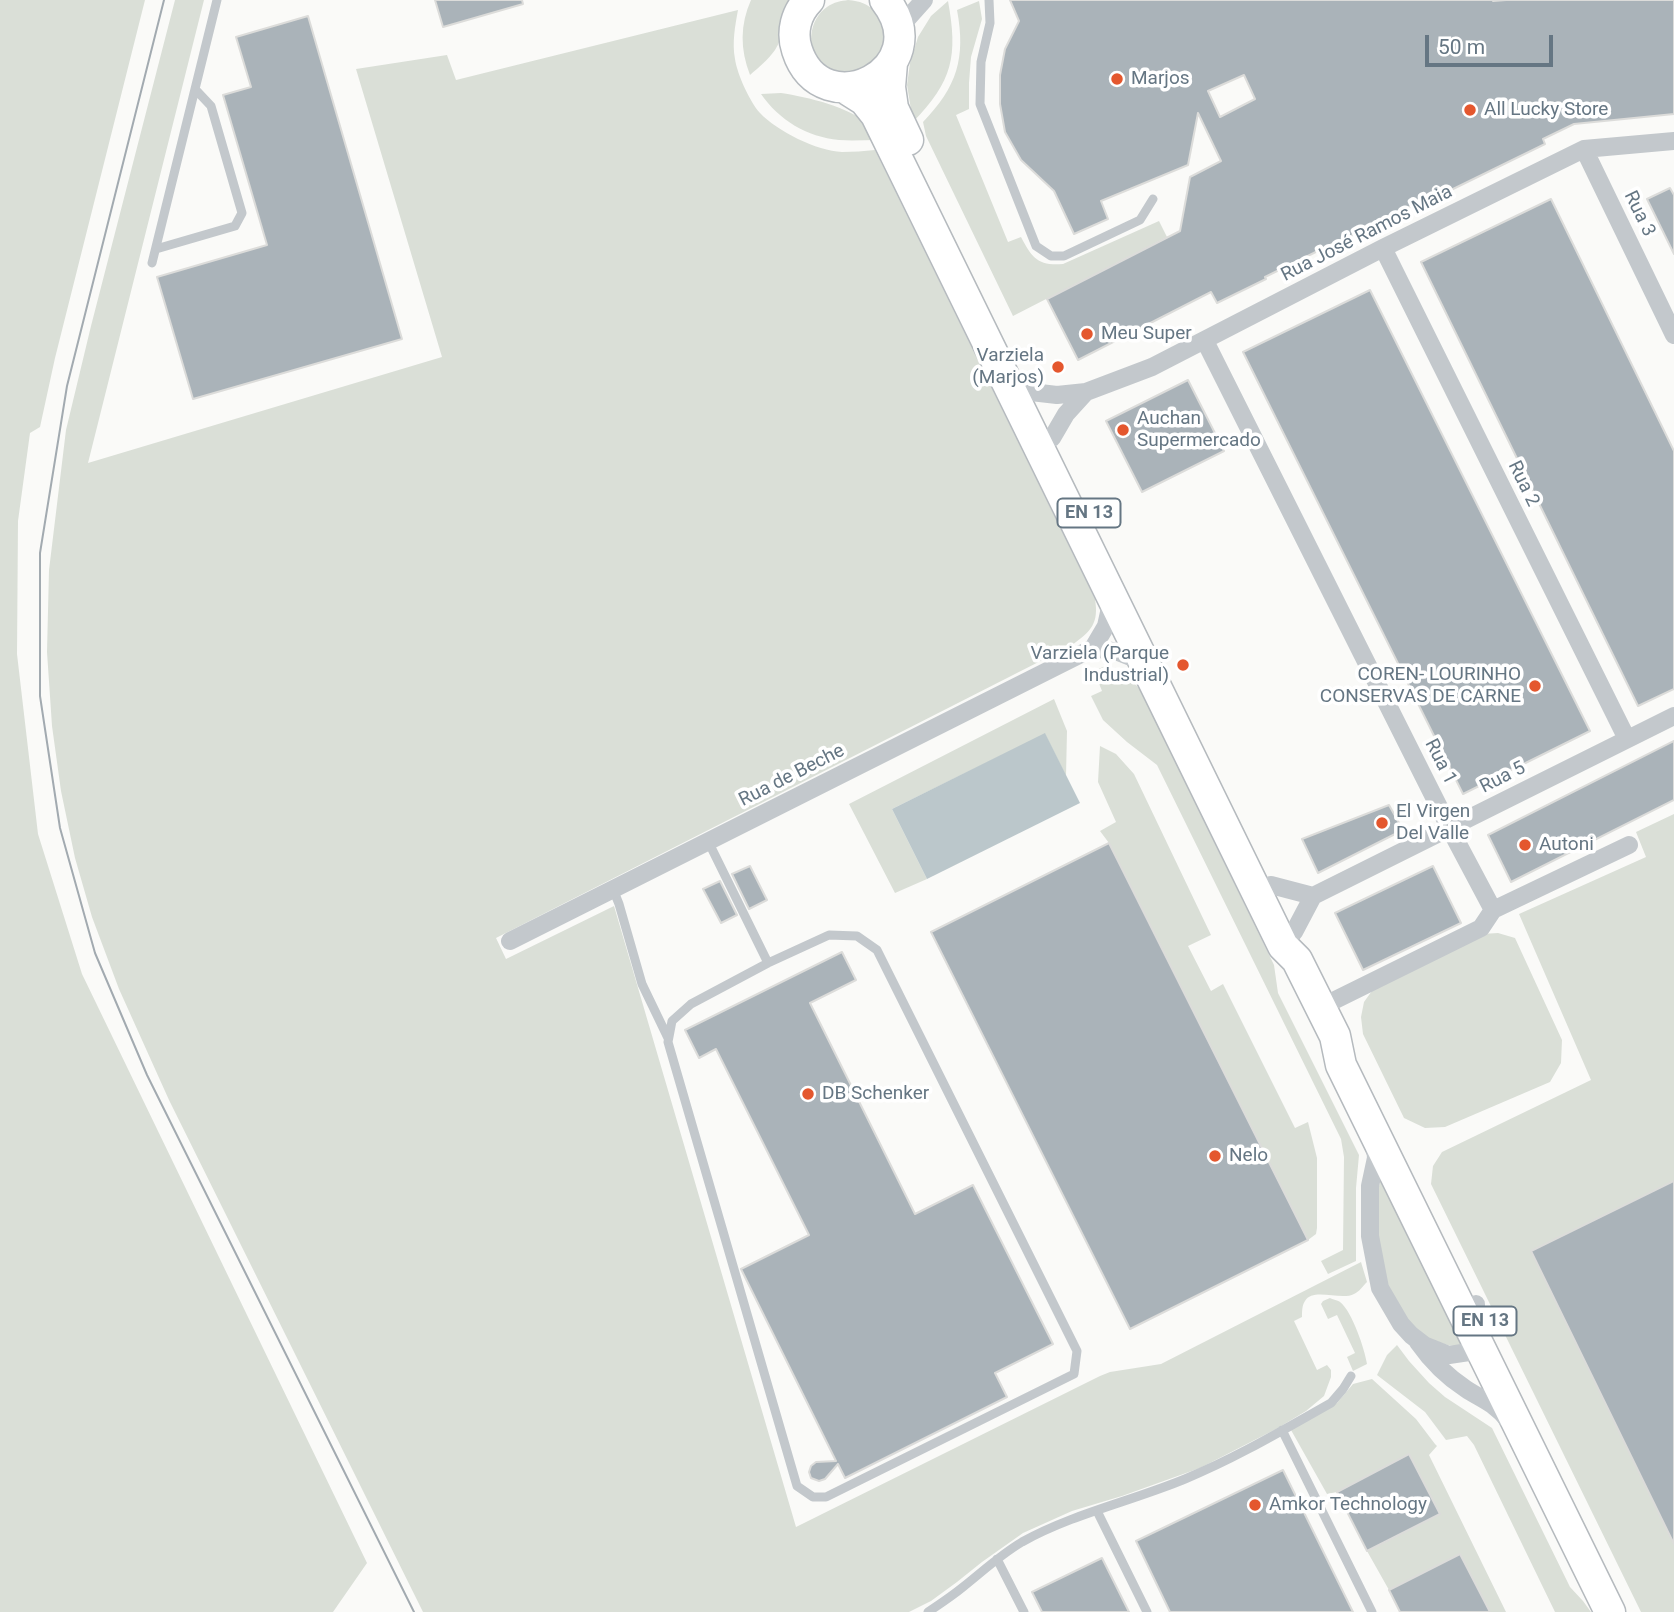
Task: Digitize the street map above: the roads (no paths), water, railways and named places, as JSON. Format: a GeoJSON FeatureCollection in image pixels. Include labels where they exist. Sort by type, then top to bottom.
{"type":"FeatureCollection","features":[{"type":"Feature","properties":{"kind":"main road"},"geometry":{"type":"LineString","coordinates":[[886,0],[894,10],[899,28]]}},
{"type":"Feature","properties":{"kind":"main road","name":"EN 13"},"geometry":{"type":"LineString","coordinates":[[805,2],[795,33],[800,59],[811,74],[827,84],[845,88],[864,100],[876,115],[1283,946],[1296,946]]}},
{"type":"Feature","properties":{"kind":"main road","name":"EN 13"},"geometry":{"type":"LineString","coordinates":[[899,28],[898,46],[891,63],[893,108],[1271,885],[1335,1036],[1341,1065],[1610,1612]]}},
{"type":"Feature","properties":{"kind":"main road"},"geometry":{"type":"LineString","coordinates":[[845,88],[872,82],[883,74],[891,63]]}},
{"type":"Feature","properties":{"kind":"main road"},"geometry":{"type":"LineString","coordinates":[[953,271],[1016,380],[1031,392]]}},
{"type":"Feature","properties":{"kind":"main road","name":"EN 13"},"geometry":{"type":"LineString","coordinates":[[1335,1036],[1357,1056],[1628,1612]]}},
{"type":"Feature","properties":{"kind":"street"},"geometry":{"type":"LineString","coordinates":[[899,28],[924,0]]}},
{"type":"Feature","properties":{"kind":"street","name":"Rua José Ramos Maia"},"geometry":{"type":"LineString","coordinates":[[1031,392],[1086,392],[1152,367],[1383,248],[1584,149],[1674,141]]}},
{"type":"Feature","properties":{"kind":"street","name":"Rua 3"},"geometry":{"type":"LineString","coordinates":[[1584,149],[1674,335]]}},
{"type":"Feature","properties":{"kind":"street","name":"Rua 2"},"geometry":{"type":"LineString","coordinates":[[1383,248],[1626,739]]}},
{"type":"Feature","properties":{"kind":"street","name":"Rua 1"},"geometry":{"type":"LineString","coordinates":[[1205,341],[1493,911]]}},
{"type":"Feature","properties":{"kind":"street","name":"Rua José Ramos Maia"},"geometry":{"type":"LineString","coordinates":[[1052,438],[1066,414],[1086,392]]}},
{"type":"Feature","properties":{"kind":"street"},"geometry":{"type":"LineString","coordinates":[[1112,599],[1106,626],[1093,648],[1118,652],[1143,662]]}},
{"type":"Feature","properties":{"kind":"street","name":"Rua de Beche"},"geometry":{"type":"LineString","coordinates":[[510,941],[1093,648]]}},
{"type":"Feature","properties":{"kind":"street","name":"Rua 5"},"geometry":{"type":"LineString","coordinates":[[1312,896],[1674,716]]}},
{"type":"Feature","properties":{"kind":"street"},"geometry":{"type":"LineString","coordinates":[[1321,1007],[1481,928],[1493,911],[1629,845]]}},
{"type":"Feature","properties":{"kind":"street"},"geometry":{"type":"LineString","coordinates":[[1271,885],[1312,896],[1296,946]]}},
{"type":"Feature","properties":{"kind":"street"},"geometry":{"type":"LineString","coordinates":[[1373,1131],[1376,1158],[1370,1186],[1370,1236],[1380,1288],[1401,1324],[1424,1345],[1449,1355],[1469,1352],[1476,1339],[1476,1304]]}},
{"type":"Feature","properties":{"kind":"street"},"geometry":{"type":"LineString","coordinates":[[1416,1339],[1432,1362],[1468,1391],[1495,1406],[1511,1426],[1524,1436]]}},
{"type":"Feature","properties":{"kind":"lane"},"geometry":{"type":"LineString","coordinates":[[152,262],[217,0]]}},
{"type":"Feature","properties":{"kind":"lane"},"geometry":{"type":"LineString","coordinates":[[989,0],[990,23],[981,62],[981,104],[1036,246],[1051,256],[1065,256],[1140,220],[1153,198]]}},
{"type":"Feature","properties":{"kind":"lane"},"geometry":{"type":"LineString","coordinates":[[156,249],[235,226],[242,213],[211,106],[195,89]]}},
{"type":"Feature","properties":{"kind":"lane"},"geometry":{"type":"LineString","coordinates":[[708,841],[768,963]]}},
{"type":"Feature","properties":{"kind":"lane"},"geometry":{"type":"LineString","coordinates":[[613,889],[642,984],[669,1038]]}},
{"type":"Feature","properties":{"kind":"lane"},"geometry":{"type":"LineString","coordinates":[[829,935],[857,936],[877,950],[1077,1351],[1074,1374],[827,1497],[813,1497],[797,1486],[668,1042],[672,1021],[691,1004],[768,963],[829,935]]}},
{"type":"Feature","properties":{"kind":"lane"},"geometry":{"type":"LineString","coordinates":[[928,1612],[1021,1542],[1185,1479],[1231,1458],[1331,1403],[1351,1376]]}},
{"type":"Feature","properties":{"kind":"lane"},"geometry":{"type":"LineString","coordinates":[[1282,1430],[1372,1612]]}},
{"type":"Feature","properties":{"kind":"lane"},"geometry":{"type":"LineString","coordinates":[[1097,1511],[1147,1612]]}},
{"type":"Feature","properties":{"kind":"lane"},"geometry":{"type":"LineString","coordinates":[[997,1559],[1024,1612]]}},
{"type":"Feature","properties":{"kind":"tram line"},"geometry":{"type":"LineString","coordinates":[[164,0],[67,386],[40,553],[40,696],[60,828],[95,953],[147,1075],[414,1612]]}},
{"type":"Feature","properties":{"kind":"place","name":"Marjos"},"geometry":{"type":"Point","coordinates":[1117,79]}},
{"type":"Feature","properties":{"kind":"place","name":"All Lucky Store"},"geometry":{"type":"Point","coordinates":[1470,110]}},
{"type":"Feature","properties":{"kind":"place","name":"Meu Super"},"geometry":{"type":"Point","coordinates":[1087,334]}},
{"type":"Feature","properties":{"kind":"place","name":"Varziela (Marjos)"},"geometry":{"type":"Point","coordinates":[1058,367]}},
{"type":"Feature","properties":{"kind":"place","name":"Auchan Supermercado"},"geometry":{"type":"Point","coordinates":[1123,430]}},
{"type":"Feature","properties":{"kind":"place","name":"Varziela (Parque Industrial)"},"geometry":{"type":"Point","coordinates":[1183,665]}},
{"type":"Feature","properties":{"kind":"place","name":"COREN- LOURINHO CONSERVAS DE CARNE"},"geometry":{"type":"Point","coordinates":[1535,686]}},
{"type":"Feature","properties":{"kind":"place","name":"El Virgen Del Valle"},"geometry":{"type":"Point","coordinates":[1382,823]}},
{"type":"Feature","properties":{"kind":"place","name":"Autoni"},"geometry":{"type":"Point","coordinates":[1525,845]}},
{"type":"Feature","properties":{"kind":"place","name":"DB Schenker"},"geometry":{"type":"Point","coordinates":[808,1094]}},
{"type":"Feature","properties":{"kind":"place","name":"Nelo"},"geometry":{"type":"Point","coordinates":[1215,1156]}},
{"type":"Feature","properties":{"kind":"place","name":"Amkor Technology"},"geometry":{"type":"Point","coordinates":[1255,1505]}}]}
